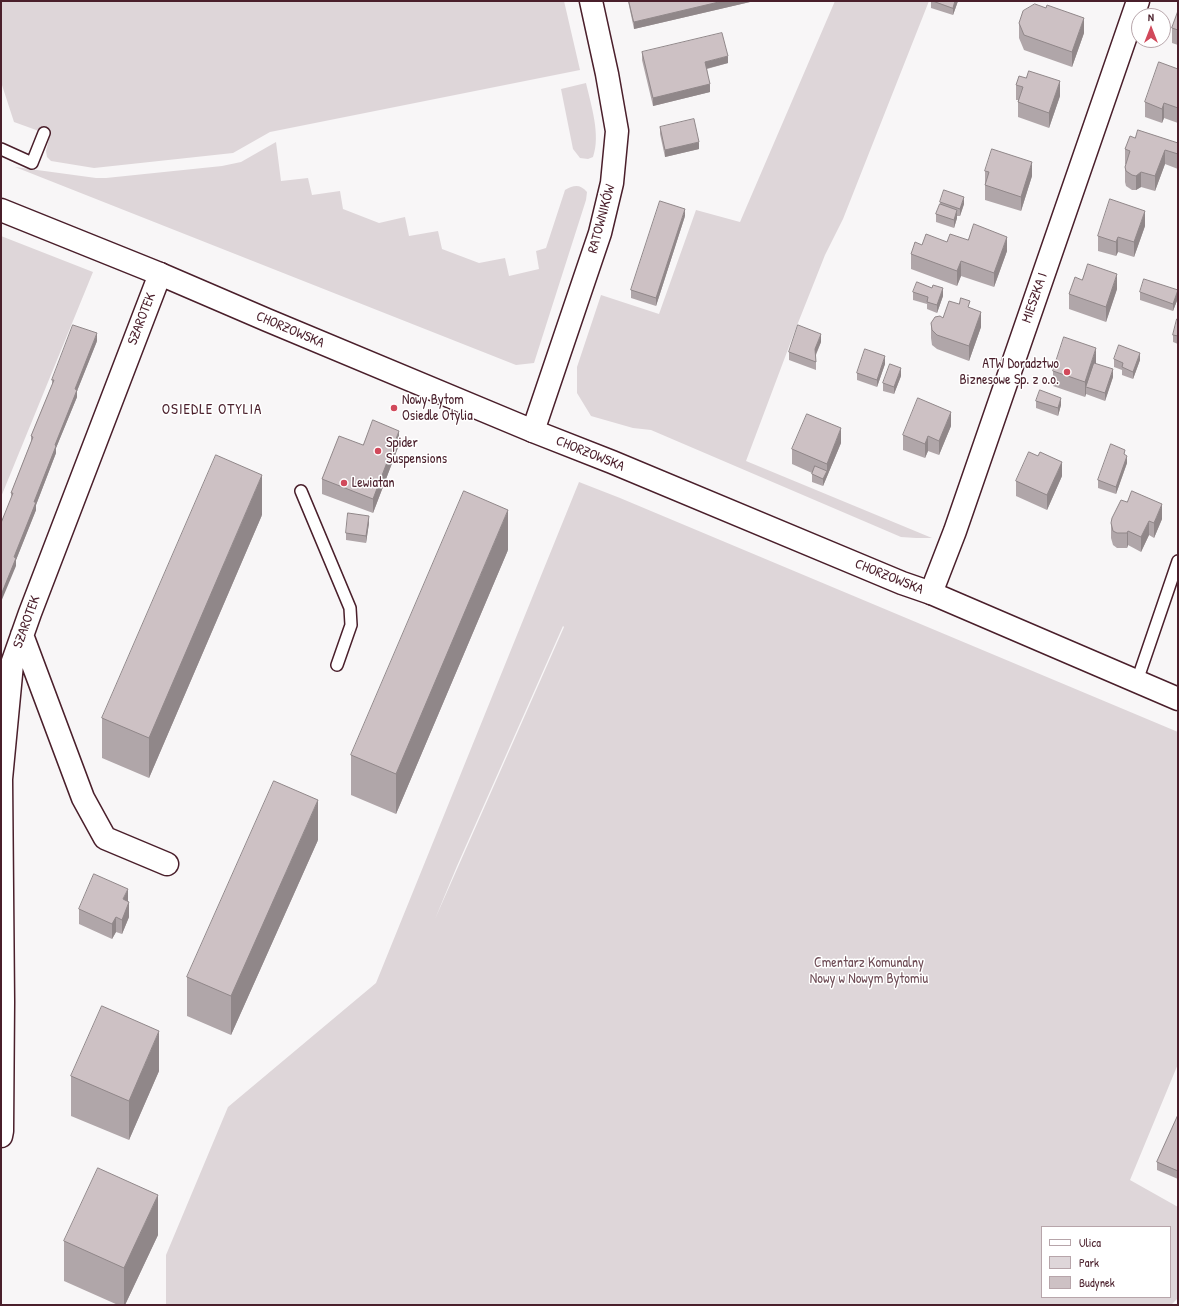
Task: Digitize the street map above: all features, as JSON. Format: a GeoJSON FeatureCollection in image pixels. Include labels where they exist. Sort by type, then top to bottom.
{"type":"FeatureCollection","features":[{"type":"Feature","properties":{"kind":"street","name":"RATOWNIKÓW"},"geometry":{"type":"LineString","coordinates":[[533,431],[600,233],[612,183],[618,131],[591,1]]}},
{"type":"Feature","properties":{"kind":"street","name":"MIESZKA I"},"geometry":{"type":"LineString","coordinates":[[931,594],[955,531],[1138,1]]}},
{"type":"Feature","properties":{"kind":"street","name":"CHORZOWSKA"},"geometry":{"type":"LineString","coordinates":[[1,210],[160,274],[533,431],[627,468],[931,594],[1178,699]]}},
{"type":"Feature","properties":{"kind":"street","name":"SZAROTEK"},"geometry":{"type":"LineString","coordinates":[[1,1136],[3,1010],[1,779],[12,664],[30,613],[160,274]]}},
{"type":"Feature","properties":{"kind":"street"},"geometry":{"type":"LineString","coordinates":[[22,636],[83,798],[105,838],[167,864]]}},
{"type":"Feature","properties":{"kind":"lane"},"geometry":{"type":"LineString","coordinates":[[1,149],[32,163],[44,133]]}},
{"type":"Feature","properties":{"kind":"lane"},"geometry":{"type":"LineString","coordinates":[[301,491],[350,608],[351,625],[338,665]]}},
{"type":"Feature","properties":{"kind":"lane"},"geometry":{"type":"LineString","coordinates":[[1137,681],[1178,561]]}},
{"type":"Feature","properties":{"kind":"green space"},"geometry":{"type":"Polygon","coordinates":[[[1,1],[564,1],[580,70],[270,132],[233,153],[94,168],[51,161],[47,157],[46,151],[50,135],[14,122],[1,82],[1,1]]]}},
{"type":"Feature","properties":{"kind":"green space"},"geometry":{"type":"Polygon","coordinates":[[[835,1],[929,1],[843,219],[825,255],[746,461],[932,538],[901,537],[651,430],[633,428],[591,416],[577,393],[577,367],[601,295],[659,314],[696,210],[740,222],[835,1]]]}},
{"type":"Feature","properties":{"kind":"green space"},"geometry":{"type":"Polygon","coordinates":[[[586,83],[593,110],[596,130],[593,157],[588,159],[580,158],[573,149],[561,89],[586,83]]]}},
{"type":"Feature","properties":{"kind":"green space"},"geometry":{"type":"Polygon","coordinates":[[[276,142],[281,181],[308,178],[312,195],[340,191],[343,209],[379,223],[405,217],[409,236],[438,231],[442,249],[479,263],[505,258],[509,276],[539,269],[536,251],[546,248],[565,190],[577,186],[584,189],[587,192],[586,200],[534,363],[516,365],[15,167],[96,178],[106,178],[222,166],[241,162],[276,142]]]}},
{"type":"Feature","properties":{"kind":"green space"},"geometry":{"type":"Polygon","coordinates":[[[1,236],[93,272],[1,497],[1,236]]]}},
{"type":"Feature","properties":{"kind":"green space","name":"Cmentarz Komunalny Nowy w Nowym Bytomiu"},"geometry":{"type":"Polygon","coordinates":[[[579,482],[1178,732],[1178,1064],[1130,1180],[1178,1207],[1178,1298],[1171,1305],[166,1305],[166,1255],[228,1107],[376,983],[579,482]],[[563,626],[435,919],[564,627],[563,626]]]}},
{"type":"Feature","properties":{"kind":"building"},"geometry":{"type":"Polygon","coordinates":[[[629,1],[723,1],[634,22],[629,1]]]}},
{"type":"Feature","properties":{"kind":"building"},"geometry":{"type":"Polygon","coordinates":[[[933,1],[955,1],[953,8],[933,1]]]}},
{"type":"Feature","properties":{"kind":"building"},"geometry":{"type":"Polygon","coordinates":[[[1035,4],[1046,8],[1047,5],[1084,18],[1072,52],[1024,35],[1019,23],[1023,11],[1035,4]]]}},
{"type":"Feature","properties":{"kind":"building"},"geometry":{"type":"Polygon","coordinates":[[[1178,11],[1178,30],[1172,28],[1178,11]]]}},
{"type":"Feature","properties":{"kind":"building"},"geometry":{"type":"Polygon","coordinates":[[[722,33],[728,56],[705,62],[710,84],[653,98],[642,52],[722,33]]]}},
{"type":"Feature","properties":{"kind":"building"},"geometry":{"type":"Polygon","coordinates":[[[1159,62],[1178,69],[1178,108],[1164,103],[1162,109],[1145,102],[1159,62]]]}},
{"type":"Feature","properties":{"kind":"building"},"geometry":{"type":"Polygon","coordinates":[[[1029,71],[1060,81],[1049,113],[1018,102],[1023,87],[1016,85],[1019,76],[1026,78],[1029,71]]]}},
{"type":"Feature","properties":{"kind":"building"},"geometry":{"type":"Polygon","coordinates":[[[694,119],[699,142],[665,150],[660,127],[694,119]]]}},
{"type":"Feature","properties":{"kind":"building"},"geometry":{"type":"Polygon","coordinates":[[[1138,130],[1178,143],[1178,154],[1165,150],[1155,176],[1141,172],[1136,176],[1126,171],[1125,167],[1130,151],[1125,149],[1130,136],[1135,138],[1138,130]]]}},
{"type":"Feature","properties":{"kind":"building"},"geometry":{"type":"Polygon","coordinates":[[[992,149],[1032,162],[1021,197],[985,185],[989,172],[985,171],[992,149]]]}},
{"type":"Feature","properties":{"kind":"building"},"geometry":{"type":"Polygon","coordinates":[[[944,190],[964,197],[960,209],[940,202],[944,190]]]}},
{"type":"Feature","properties":{"kind":"building"},"geometry":{"type":"Polygon","coordinates":[[[1110,199],[1145,211],[1134,242],[1118,237],[1116,242],[1098,236],[1110,199]]]}},
{"type":"Feature","properties":{"kind":"building"},"geometry":{"type":"Polygon","coordinates":[[[660,201],[685,209],[656,298],[631,290],[660,201]]]}},
{"type":"Feature","properties":{"kind":"building"},"geometry":{"type":"Polygon","coordinates":[[[940,204],[957,210],[954,220],[936,214],[940,204]]]}},
{"type":"Feature","properties":{"kind":"building"},"geometry":{"type":"Polygon","coordinates":[[[974,224],[1007,237],[994,273],[961,261],[957,271],[911,254],[915,242],[922,245],[926,234],[947,242],[950,234],[968,240],[974,224]]]}},
{"type":"Feature","properties":{"kind":"building"},"geometry":{"type":"Polygon","coordinates":[[[1088,264],[1117,274],[1106,307],[1069,294],[1075,277],[1082,280],[1088,264]]]}},
{"type":"Feature","properties":{"kind":"building"},"geometry":{"type":"Polygon","coordinates":[[[1144,279],[1178,290],[1173,304],[1140,292],[1144,279]]]}},
{"type":"Feature","properties":{"kind":"building"},"geometry":{"type":"Polygon","coordinates":[[[917,282],[932,288],[933,285],[943,288],[937,305],[927,302],[928,297],[913,292],[917,282]]]}},
{"type":"Feature","properties":{"kind":"building"},"geometry":{"type":"Polygon","coordinates":[[[961,298],[970,301],[968,307],[981,312],[969,346],[937,335],[932,330],[931,323],[935,317],[940,316],[943,318],[949,301],[959,304],[961,298]]]}},
{"type":"Feature","properties":{"kind":"building"},"geometry":{"type":"Polygon","coordinates":[[[1178,319],[1178,336],[1173,335],[1178,319]]]}},
{"type":"Feature","properties":{"kind":"building"},"geometry":{"type":"Polygon","coordinates":[[[73,325],[97,333],[75,389],[77,390],[55,445],[56,446],[34,502],[36,502],[14,557],[16,558],[1,595],[1,523],[33,437],[31,436],[54,380],[52,380],[73,325]]]}},
{"type":"Feature","properties":{"kind":"building"},"geometry":{"type":"Polygon","coordinates":[[[798,325],[821,334],[815,349],[816,362],[789,352],[798,325]]]}},
{"type":"Feature","properties":{"kind":"building"},"geometry":{"type":"Polygon","coordinates":[[[1064,337],[1096,348],[1085,382],[1053,371],[1064,337]]]}},
{"type":"Feature","properties":{"kind":"building"},"geometry":{"type":"Polygon","coordinates":[[[1119,345],[1140,353],[1133,372],[1122,367],[1123,363],[1114,359],[1119,345]]]}},
{"type":"Feature","properties":{"kind":"building"},"geometry":{"type":"Polygon","coordinates":[[[865,349],[885,356],[877,380],[857,373],[865,349]]]}},
{"type":"Feature","properties":{"kind":"building"},"geometry":{"type":"Polygon","coordinates":[[[1094,363],[1113,369],[1105,393],[1086,387],[1094,363]]]}},
{"type":"Feature","properties":{"kind":"building"},"geometry":{"type":"Polygon","coordinates":[[[890,364],[901,368],[894,387],[883,383],[890,364]]]}},
{"type":"Feature","properties":{"kind":"building"},"geometry":{"type":"Polygon","coordinates":[[[1040,390],[1061,398],[1058,408],[1036,401],[1040,390]]]}},
{"type":"Feature","properties":{"kind":"building"},"geometry":{"type":"Polygon","coordinates":[[[918,398],[951,412],[939,441],[928,436],[925,444],[903,435],[918,398]]]}},
{"type":"Feature","properties":{"kind":"building"},"geometry":{"type":"Polygon","coordinates":[[[807,414],[841,428],[827,464],[792,449],[807,414]]]}},
{"type":"Feature","properties":{"kind":"building"},"geometry":{"type":"Polygon","coordinates":[[[373,420],[399,431],[373,499],[322,479],[339,436],[363,445],[373,420]]]}},
{"type":"Feature","properties":{"kind":"building"},"geometry":{"type":"Polygon","coordinates":[[[1111,444],[1125,450],[1124,454],[1127,456],[1116,487],[1098,480],[1111,444]]]}},
{"type":"Feature","properties":{"kind":"building"},"geometry":{"type":"Polygon","coordinates":[[[1029,452],[1038,456],[1040,452],[1062,462],[1047,495],[1016,481],[1029,452]]]}},
{"type":"Feature","properties":{"kind":"building"},"geometry":{"type":"Polygon","coordinates":[[[216,455],[262,475],[149,738],[102,718],[216,455]]]}},
{"type":"Feature","properties":{"kind":"building"},"geometry":{"type":"Polygon","coordinates":[[[815,466],[827,471],[823,479],[812,474],[815,466]]]}},
{"type":"Feature","properties":{"kind":"building"},"geometry":{"type":"Polygon","coordinates":[[[464,491],[508,510],[396,774],[351,755],[464,491]]]}},
{"type":"Feature","properties":{"kind":"building"},"geometry":{"type":"Polygon","coordinates":[[[1132,491],[1162,504],[1154,523],[1149,521],[1141,537],[1128,531],[1127,533],[1117,533],[1113,531],[1111,523],[1121,500],[1127,502],[1132,491]]]}},
{"type":"Feature","properties":{"kind":"building"},"geometry":{"type":"Polygon","coordinates":[[[348,513],[369,516],[366,536],[346,533],[348,513]]]}},
{"type":"Feature","properties":{"kind":"building"},"geometry":{"type":"Polygon","coordinates":[[[274,781],[318,800],[231,996],[187,977],[274,781]]]}},
{"type":"Feature","properties":{"kind":"building"},"geometry":{"type":"Polygon","coordinates":[[[94,874],[128,889],[123,899],[129,902],[122,920],[116,917],[112,924],[79,909],[94,874]]]}},
{"type":"Feature","properties":{"kind":"building"},"geometry":{"type":"Polygon","coordinates":[[[102,1006],[159,1031],[129,1101],[71,1076],[102,1006]]]}},
{"type":"Feature","properties":{"kind":"building"},"geometry":{"type":"Polygon","coordinates":[[[1178,1115],[1178,1171],[1157,1162],[1178,1115]]]}},
{"type":"Feature","properties":{"kind":"building"},"geometry":{"type":"Polygon","coordinates":[[[98,1168],[158,1195],[124,1268],[64,1241],[98,1168]]]}},
{"type":"Feature","properties":{"kind":"place","name":"ATW Doradztwo Biznesowe Sp. z o.o."},"geometry":{"type":"Point","coordinates":[1067,372]}},
{"type":"Feature","properties":{"kind":"place","name":"Nowy Bytom Osiedle Otylia"},"geometry":{"type":"Point","coordinates":[394,408]}},
{"type":"Feature","properties":{"kind":"place","name":"Spider Suspensions"},"geometry":{"type":"Point","coordinates":[378,451]}},
{"type":"Feature","properties":{"kind":"place","name":"Lewiatan"},"geometry":{"type":"Point","coordinates":[344,483]}},
{"type":"Feature","properties":{"kind":"district","name":"OSIEDLE OTYLIA"},"geometry":{"type":"Point","coordinates":[212,410]}}]}
